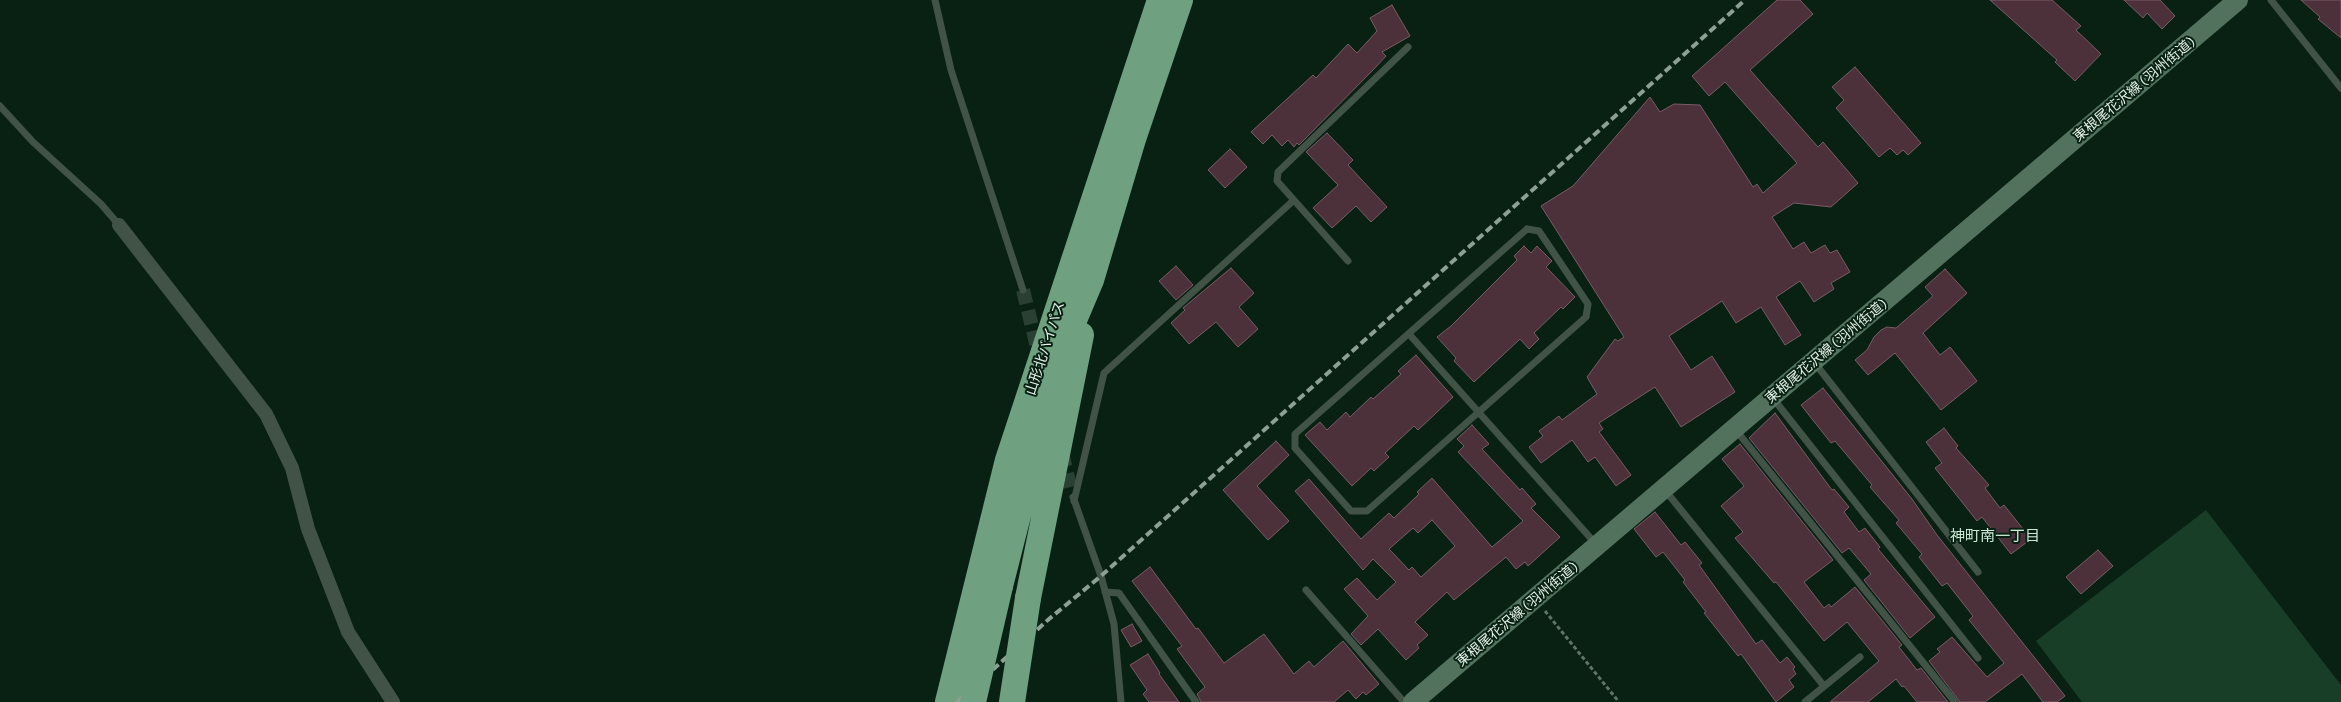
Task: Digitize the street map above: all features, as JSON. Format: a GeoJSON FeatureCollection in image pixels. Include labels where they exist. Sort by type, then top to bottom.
{"type":"FeatureCollection","features":[{"type":"Feature","properties":{"kind":"highway","name":"山形北バイパス"},"geometry":{"type":"LineString","coordinates":[[948,702],[989,585],[1058,358],[1160,0]]}},
{"type":"Feature","properties":{"kind":"highway","name":"山形北バイパス"},"geometry":{"type":"LineString","coordinates":[[1080,277],[1133,139],[1180,0]]}},
{"type":"Feature","properties":{"kind":"highway"},"geometry":{"type":"LineString","coordinates":[[1012,702],[1028,598],[1063,429],[1080,277]]}},
{"type":"Feature","properties":{"kind":"highway"},"geometry":{"type":"LineString","coordinates":[[932,702],[956,594],[1010,406],[1080,277]]}},
{"type":"Feature","properties":{"kind":"highway","name":"山形北バイパス"},"geometry":{"type":"LineString","coordinates":[[973,702],[989,585]]}},
{"type":"Feature","properties":{"kind":"main road","name":"東根尾花沢線 (羽州街道)"},"geometry":{"type":"LineString","coordinates":[[1413,702],[2238,0]]}},
{"type":"Feature","properties":{"kind":"street"},"geometry":{"type":"LineString","coordinates":[[119,226],[266,414],[292,468],[308,529],[348,632],[393,702]]}},
{"type":"Feature","properties":{"kind":"lane"},"geometry":{"type":"LineString","coordinates":[[935,0],[951,70],[1023,290]]}},
{"type":"Feature","properties":{"kind":"lane"},"geometry":{"type":"LineString","coordinates":[[2271,0],[2341,88]]}},
{"type":"Feature","properties":{"kind":"lane"},"geometry":{"type":"LineString","coordinates":[[1348,261],[1277,181],[1278,172],[1408,47]]}},
{"type":"Feature","properties":{"kind":"lane"},"geometry":{"type":"LineString","coordinates":[[0,106],[33,142],[101,204],[119,226]]}},
{"type":"Feature","properties":{"kind":"lane"},"geometry":{"type":"LineString","coordinates":[[1074,501],[1104,373],[1294,200]]}},
{"type":"Feature","properties":{"kind":"lane"},"geometry":{"type":"LineString","coordinates":[[1527,229],[1539,231],[1588,304],[1586,317],[1478,412],[1367,511],[1351,511],[1295,448],[1295,434],[1527,229]]}},
{"type":"Feature","properties":{"kind":"lane"},"geometry":{"type":"LineString","coordinates":[[1409,334],[1597,545]]}},
{"type":"Feature","properties":{"kind":"lane"},"geometry":{"type":"LineString","coordinates":[[1814,361],[1978,572]]}},
{"type":"Feature","properties":{"kind":"lane"},"geometry":{"type":"LineString","coordinates":[[1772,397],[1978,658]]}},
{"type":"Feature","properties":{"kind":"lane"},"geometry":{"type":"LineString","coordinates":[[1735,428],[1956,702]]}},
{"type":"Feature","properties":{"kind":"lane"},"geometry":{"type":"LineString","coordinates":[[1664,489],[1824,686]]}},
{"type":"Feature","properties":{"kind":"lane"},"geometry":{"type":"LineString","coordinates":[[1072,493],[1114,624],[1121,702]]}},
{"type":"Feature","properties":{"kind":"lane"},"geometry":{"type":"LineString","coordinates":[[1306,590],[1404,702]]}},
{"type":"Feature","properties":{"kind":"lane"},"geometry":{"type":"LineString","coordinates":[[1105,592],[1119,593],[1196,702]]}},
{"type":"Feature","properties":{"kind":"lane"},"geometry":{"type":"LineString","coordinates":[[1806,702],[1860,657]]}},
{"type":"Feature","properties":{"kind":"path"},"geometry":{"type":"LineString","coordinates":[[1536,598],[1620,702]]}},
{"type":"Feature","properties":{"kind":"green space"},"geometry":{"type":"Polygon","coordinates":[[[2206,510],[2341,685],[2341,702],[2082,702],[2036,641],[2206,510]]]}},
{"type":"Feature","properties":{"kind":"building"},"geometry":{"type":"Polygon","coordinates":[[[1777,0],[1800,0],[1813,14],[1750,70],[1818,147],[1823,142],[1858,183],[1831,207],[1794,203],[1772,217],[1793,249],[1804,242],[1811,253],[1825,245],[1830,253],[1837,250],[1850,272],[1831,283],[1834,289],[1814,302],[1800,281],[1776,297],[1801,335],[1785,345],[1761,307],[1736,323],[1722,301],[1669,336],[1691,370],[1712,356],[1735,392],[1681,427],[1655,387],[1599,423],[1603,429],[1599,432],[1631,475],[1616,486],[1595,457],[1588,462],[1572,440],[1541,463],[1529,447],[1543,436],[1539,431],[1559,416],[1562,420],[1597,394],[1587,377],[1615,339],[1618,341],[1624,337],[1541,206],[1573,186],[1650,97],[1660,112],[1674,104],[1700,105],[1753,187],[1757,184],[1763,193],[1797,163],[1725,82],[1709,96],[1692,76],[1777,0]]]}},
{"type":"Feature","properties":{"kind":"building"},"geometry":{"type":"Polygon","coordinates":[[[1990,0],[2052,0],[2081,26],[2076,30],[2101,54],[2075,81],[2055,62],[2057,60],[1990,0]]]}},
{"type":"Feature","properties":{"kind":"building"},"geometry":{"type":"Polygon","coordinates":[[[2124,0],[2160,0],[2175,16],[2162,29],[2147,13],[2143,18],[2124,0]]]}},
{"type":"Feature","properties":{"kind":"building"},"geometry":{"type":"Polygon","coordinates":[[[2301,0],[2341,0],[2341,38],[2318,19],[2320,17],[2301,0]]]}},
{"type":"Feature","properties":{"kind":"building"},"geometry":{"type":"Polygon","coordinates":[[[1392,5],[1410,36],[1382,52],[1386,56],[1299,145],[1297,143],[1294,147],[1288,140],[1282,146],[1272,135],[1263,144],[1251,132],[1313,75],[1316,78],[1348,44],[1357,53],[1377,31],[1370,18],[1392,5]]]}},
{"type":"Feature","properties":{"kind":"building"},"geometry":{"type":"Polygon","coordinates":[[[1855,67],[1921,143],[1908,155],[1903,150],[1897,155],[1890,148],[1879,157],[1836,108],[1844,100],[1832,87],[1855,67]]]}},
{"type":"Feature","properties":{"kind":"building"},"geometry":{"type":"Polygon","coordinates":[[[1327,133],[1353,160],[1348,165],[1387,207],[1371,222],[1356,206],[1332,228],[1313,208],[1338,185],[1306,152],[1327,133]]]}},
{"type":"Feature","properties":{"kind":"building"},"geometry":{"type":"Polygon","coordinates":[[[1230,149],[1247,167],[1225,188],[1208,170],[1230,149]]]}},
{"type":"Feature","properties":{"kind":"building"},"geometry":{"type":"Polygon","coordinates":[[[1524,246],[1531,253],[1537,246],[1552,261],[1546,267],[1575,297],[1563,309],[1561,307],[1534,333],[1539,339],[1529,349],[1520,339],[1474,382],[1454,361],[1456,358],[1437,337],[1451,326],[1517,260],[1514,256],[1524,246]]]}},
{"type":"Feature","properties":{"kind":"building"},"geometry":{"type":"Polygon","coordinates":[[[1176,266],[1193,285],[1176,300],[1159,281],[1176,266]]]}},
{"type":"Feature","properties":{"kind":"building"},"geometry":{"type":"Polygon","coordinates":[[[1231,268],[1254,293],[1239,307],[1258,329],[1238,347],[1216,322],[1189,344],[1171,323],[1185,310],[1183,308],[1231,268]]]}},
{"type":"Feature","properties":{"kind":"building"},"geometry":{"type":"Polygon","coordinates":[[[1945,269],[1967,293],[1923,333],[1940,355],[1950,347],[1977,381],[1941,410],[1895,353],[1868,375],[1855,360],[1867,350],[1874,337],[1881,330],[1887,327],[1896,328],[1933,296],[1925,287],[1945,269]]]}},
{"type":"Feature","properties":{"kind":"building"},"geometry":{"type":"Polygon","coordinates":[[[1416,355],[1453,397],[1418,430],[1414,426],[1385,453],[1389,457],[1374,471],[1371,468],[1352,486],[1305,435],[1320,422],[1327,430],[1346,412],[1350,417],[1371,397],[1373,399],[1401,374],[1398,371],[1416,355]]]}},
{"type":"Feature","properties":{"kind":"building"},"geometry":{"type":"Polygon","coordinates":[[[1823,388],[2065,696],[2057,702],[2043,702],[2022,674],[1985,702],[1960,702],[1929,661],[1940,652],[1937,649],[1952,637],[1987,677],[2004,663],[1969,620],[1973,616],[1947,583],[1942,586],[1919,557],[1922,554],[1896,523],[1899,520],[1870,487],[1872,485],[1835,441],[1831,443],[1801,405],[1823,388]]]}},
{"type":"Feature","properties":{"kind":"building"},"geometry":{"type":"Polygon","coordinates":[[[1775,413],[1832,490],[1834,489],[1849,507],[1844,512],[1859,532],[1865,528],[1880,547],[1878,549],[1935,617],[1910,638],[1864,580],[1871,574],[1849,548],[1842,553],[1749,438],[1775,413]]]}},
{"type":"Feature","properties":{"kind":"building"},"geometry":{"type":"Polygon","coordinates":[[[1472,425],[1489,444],[1482,449],[1520,490],[1522,488],[1536,504],[1531,508],[1560,537],[1528,566],[1525,562],[1516,569],[1506,557],[1454,600],[1447,592],[1415,622],[1428,635],[1417,645],[1419,648],[1406,660],[1378,629],[1361,645],[1351,634],[1368,616],[1344,589],[1357,578],[1377,600],[1396,582],[1373,559],[1363,570],[1295,491],[1309,479],[1361,539],[1389,513],[1394,518],[1419,494],[1417,492],[1432,478],[1492,547],[1523,521],[1458,452],[1464,446],[1457,439],[1472,425]],[[1432,520],[1418,533],[1413,528],[1389,549],[1409,570],[1412,567],[1421,577],[1455,546],[1432,520]]]}},
{"type":"Feature","properties":{"kind":"building"},"geometry":{"type":"Polygon","coordinates":[[[1944,428],[1958,446],[1956,448],[1989,485],[1985,488],[2000,508],[2004,505],[2031,539],[2011,554],[1982,517],[1977,521],[1935,468],[1942,463],[1926,442],[1944,428]]]}},
{"type":"Feature","properties":{"kind":"building"},"geometry":{"type":"Polygon","coordinates":[[[1276,441],[1289,455],[1257,486],[1289,521],[1268,540],[1223,490],[1276,441]]]}},
{"type":"Feature","properties":{"kind":"building"},"geometry":{"type":"Polygon","coordinates":[[[1740,444],[1833,560],[1804,582],[1824,608],[1829,604],[1831,607],[1855,587],[1902,645],[1899,647],[1917,670],[1921,668],[1948,702],[1917,702],[1896,679],[1868,702],[1830,702],[1879,661],[1847,622],[1824,641],[1776,582],[1774,583],[1735,538],[1743,532],[1721,506],[1744,486],[1722,459],[1740,444]]]}},
{"type":"Feature","properties":{"kind":"building"},"geometry":{"type":"Polygon","coordinates":[[[1655,512],[1681,545],[1685,542],[1702,563],[1699,565],[1756,644],[1762,640],[1780,663],[1787,657],[1795,667],[1793,669],[1796,674],[1789,680],[1794,687],[1776,702],[1741,654],[1738,656],[1704,613],[1706,612],[1683,582],[1685,580],[1663,552],[1656,557],[1634,529],[1655,512]]]}},
{"type":"Feature","properties":{"kind":"building"},"geometry":{"type":"Polygon","coordinates":[[[2098,550],[2113,566],[2081,594],[2066,577],[2098,550]]]}},
{"type":"Feature","properties":{"kind":"building"},"geometry":{"type":"Polygon","coordinates":[[[1150,567],[1224,663],[1264,634],[1294,674],[1309,661],[1314,667],[1343,641],[1379,684],[1366,695],[1363,692],[1356,699],[1348,690],[1334,702],[1201,702],[1197,694],[1205,687],[1177,649],[1182,646],[1132,581],[1150,567]]]}},
{"type":"Feature","properties":{"kind":"building"},"geometry":{"type":"Polygon","coordinates":[[[1132,624],[1142,641],[1131,647],[1121,630],[1132,624]]]}},
{"type":"Feature","properties":{"kind":"building"},"geometry":{"type":"Polygon","coordinates":[[[1148,654],[1159,674],[1179,702],[1149,702],[1143,694],[1147,690],[1130,665],[1148,654]]]}},
{"type":"Feature","properties":{"kind":"tunnel"},"geometry":{"type":"LineString","coordinates":[[1023,290],[1039,355]]}},
{"type":"Feature","properties":{"kind":"tunnel"},"geometry":{"type":"LineString","coordinates":[[1062,453],[1072,493]]}},
{"type":"Feature","properties":{"kind":"railway"},"geometry":{"type":"LineString","coordinates":[[957,702],[1049,619],[1101,576],[1745,0]]}},
{"type":"Feature","properties":{"kind":"district","name":"神町南一丁目"},"geometry":{"type":"Point","coordinates":[1995,536]}}]}
